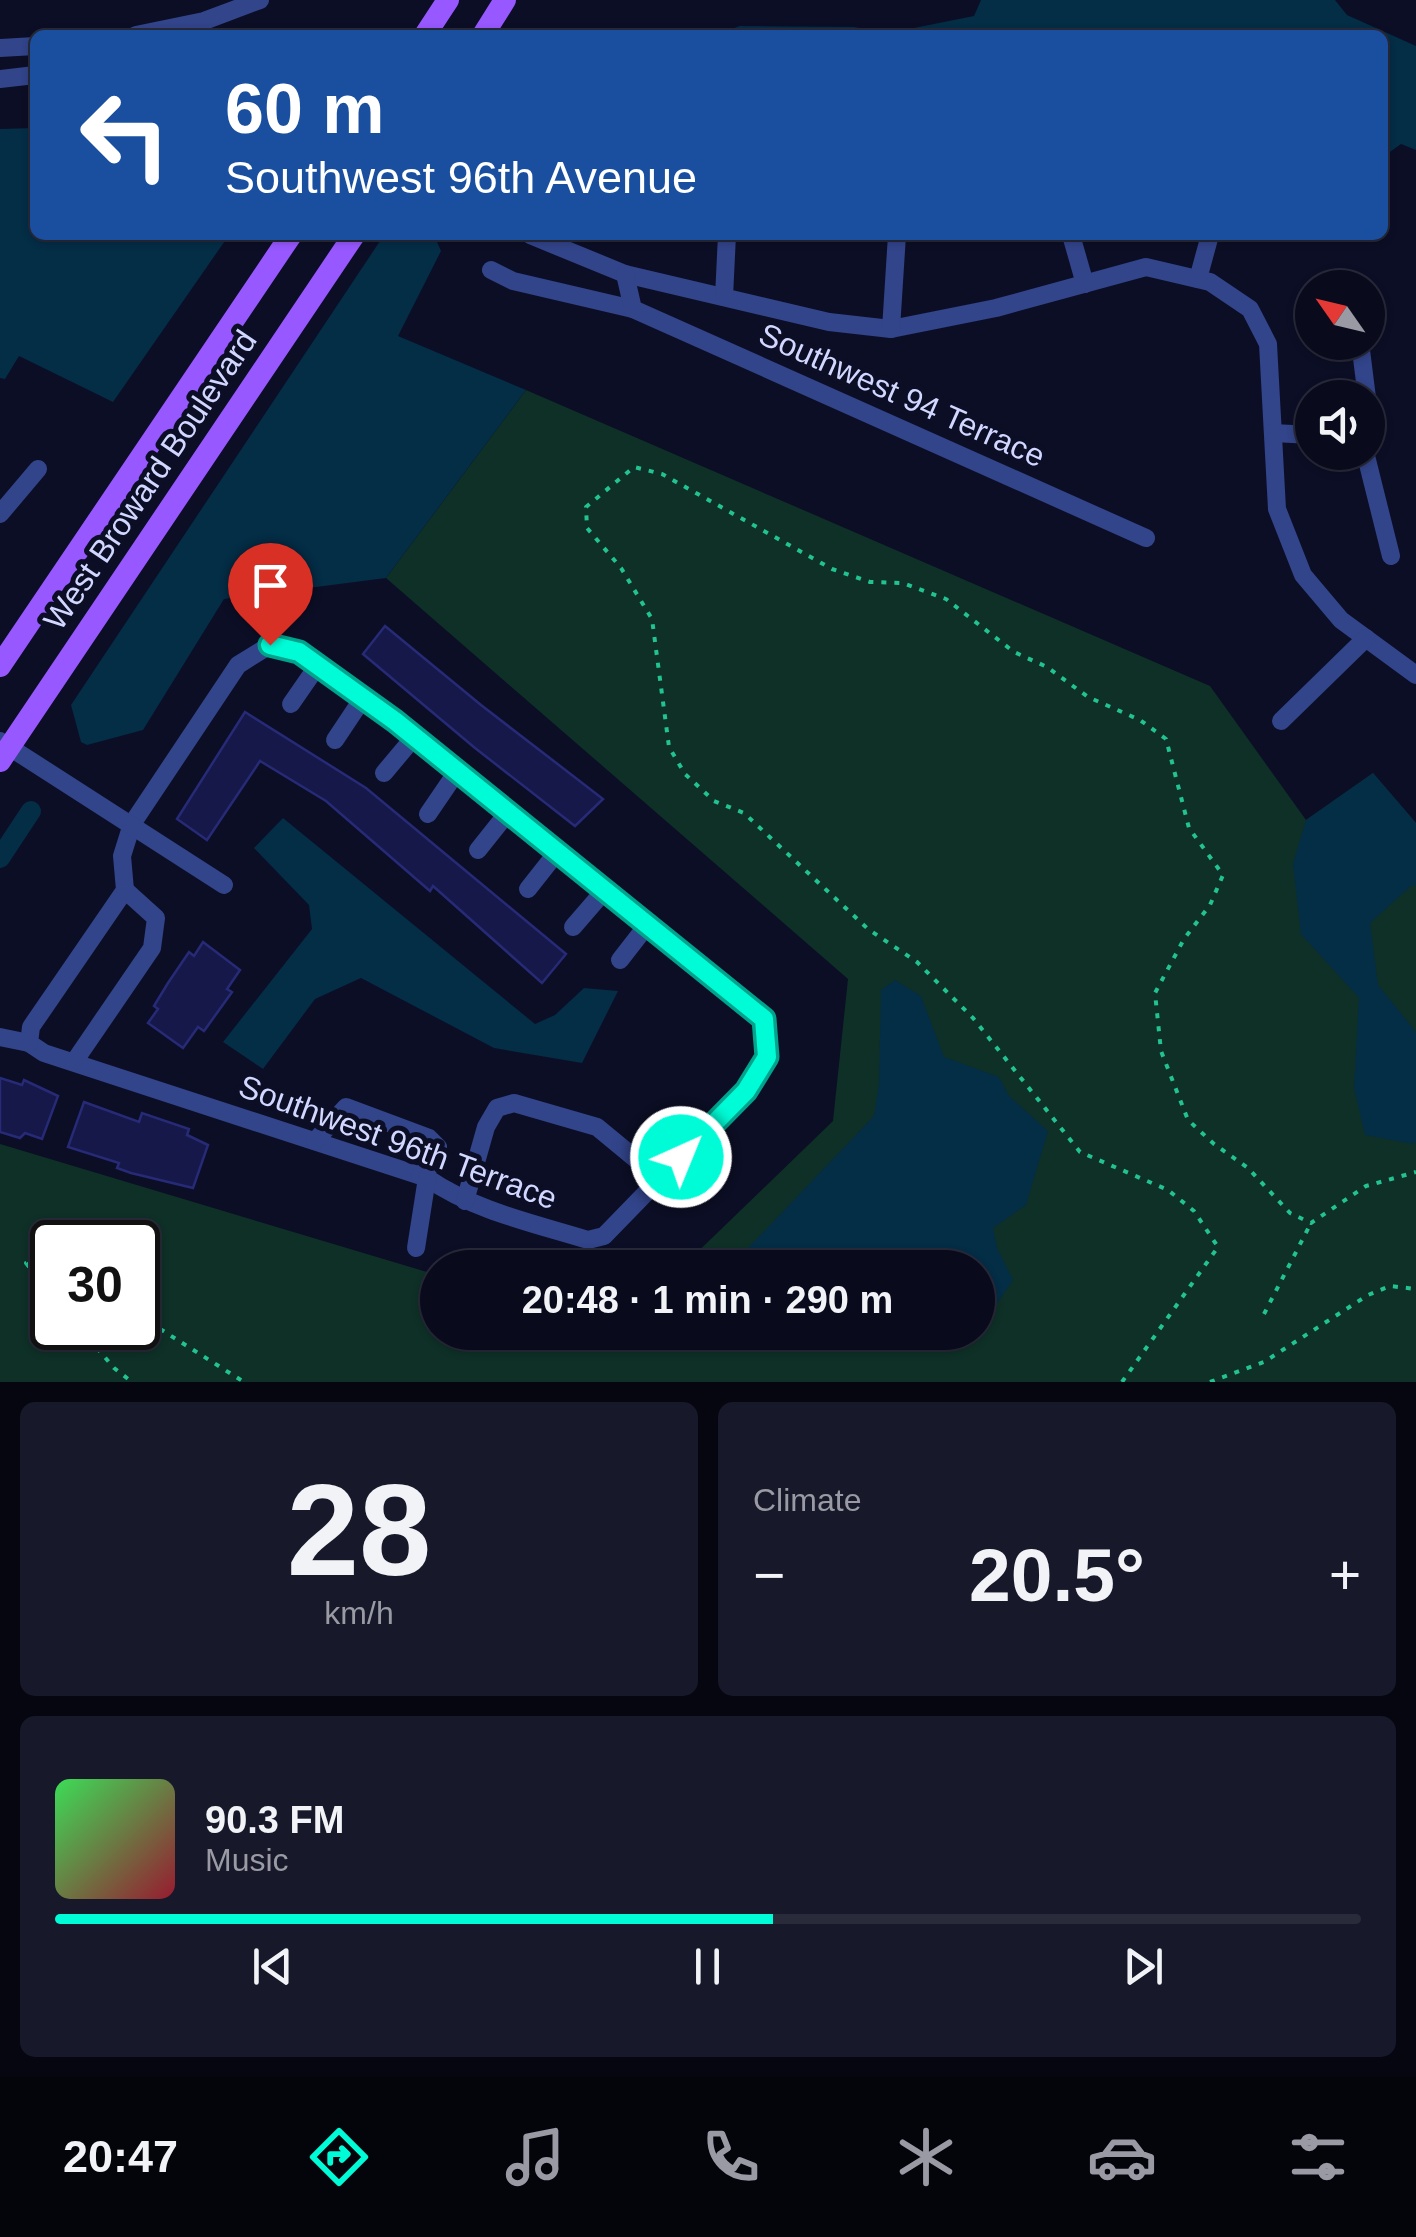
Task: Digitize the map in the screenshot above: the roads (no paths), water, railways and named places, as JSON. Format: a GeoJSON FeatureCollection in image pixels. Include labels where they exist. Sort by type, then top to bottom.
{"type":"FeatureCollection","features":[{"type":"Feature","properties":{"kind":"main road"},"geometry":{"type":"LineString","coordinates":[[427,30],[448,0]]}},
{"type":"Feature","properties":{"kind":"main road"},"geometry":{"type":"LineString","coordinates":[[486,30],[505,0]]}},
{"type":"Feature","properties":{"kind":"main road","name":"West Broward Boulevard"},"geometry":{"type":"LineString","coordinates":[[0,666],[288,240]]}},
{"type":"Feature","properties":{"kind":"main road","name":"West Broward Boulevard"},"geometry":{"type":"LineString","coordinates":[[3,750],[351,240]]}},
{"type":"Feature","properties":{"kind":"street"},"geometry":{"type":"LineString","coordinates":[[160,30],[204,21],[260,0]]}},
{"type":"Feature","properties":{"kind":"street"},"geometry":{"type":"LineString","coordinates":[[0,48],[30,46]]}},
{"type":"Feature","properties":{"kind":"street"},"geometry":{"type":"LineString","coordinates":[[0,79],[30,76]]}},
{"type":"Feature","properties":{"kind":"street"},"geometry":{"type":"LineString","coordinates":[[542,240],[625,274],[830,322],[891,329],[996,308],[1146,267],[1210,282],[1250,309],[1268,344],[1276,509],[1303,574],[1342,620],[1416,675]]}},
{"type":"Feature","properties":{"kind":"street"},"geometry":{"type":"LineString","coordinates":[[724,297],[727,240]]}},
{"type":"Feature","properties":{"kind":"street"},"geometry":{"type":"LineString","coordinates":[[891,329],[897,240]]}},
{"type":"Feature","properties":{"kind":"street"},"geometry":{"type":"LineString","coordinates":[[1072,240],[1084,284]]}},
{"type":"Feature","properties":{"kind":"street"},"geometry":{"type":"LineString","coordinates":[[1198,279],[1209,240]]}},
{"type":"Feature","properties":{"kind":"street","name":"Southwest 94 Terrace"},"geometry":{"type":"LineString","coordinates":[[491,270],[513,280],[633,309],[1146,538]]}},
{"type":"Feature","properties":{"kind":"street"},"geometry":{"type":"LineString","coordinates":[[625,274],[633,309]]}},
{"type":"Feature","properties":{"kind":"street"},"geometry":{"type":"LineString","coordinates":[[1272,433],[1295,434]]}},
{"type":"Feature","properties":{"kind":"street"},"geometry":{"type":"LineString","coordinates":[[0,514],[38,468]]}},
{"type":"Feature","properties":{"kind":"street"},"geometry":{"type":"LineString","coordinates":[[1370,470],[1391,556]]}},
{"type":"Feature","properties":{"kind":"street"},"geometry":{"type":"LineString","coordinates":[[1280,721],[1366,638]]}},
{"type":"Feature","properties":{"kind":"street"},"geometry":{"type":"LineString","coordinates":[[29,1043],[31,1027],[125,890],[122,856],[132,824],[238,665],[270,645],[299,652],[458,770],[764,1019],[767,1057],[746,1091],[660,1179],[598,1127],[514,1103],[497,1108],[486,1128],[466,1201]]}},
{"type":"Feature","properties":{"kind":"street"},"geometry":{"type":"LineString","coordinates":[[290,704],[318,666]]}},
{"type":"Feature","properties":{"kind":"street"},"geometry":{"type":"LineString","coordinates":[[335,740],[363,698]]}},
{"type":"Feature","properties":{"kind":"street"},"geometry":{"type":"LineString","coordinates":[[384,774],[414,736]]}},
{"type":"Feature","properties":{"kind":"street"},"geometry":{"type":"LineString","coordinates":[[3,750],[132,824],[224,885]]}},
{"type":"Feature","properties":{"kind":"street"},"geometry":{"type":"LineString","coordinates":[[428,814],[458,770]]}},
{"type":"Feature","properties":{"kind":"street"},"geometry":{"type":"LineString","coordinates":[[478,850],[509,811]]}},
{"type":"Feature","properties":{"kind":"street"},"geometry":{"type":"LineString","coordinates":[[528,889],[558,851]]}},
{"type":"Feature","properties":{"kind":"street"},"geometry":{"type":"LineString","coordinates":[[74,1062],[152,948],[156,918],[125,890]]}},
{"type":"Feature","properties":{"kind":"street"},"geometry":{"type":"LineString","coordinates":[[573,926],[605,890]]}},
{"type":"Feature","properties":{"kind":"street"},"geometry":{"type":"LineString","coordinates":[[620,960],[648,924]]}},
{"type":"Feature","properties":{"kind":"street","name":"Southwest 96th Terrace"},"geometry":{"type":"LineString","coordinates":[[0,1038],[29,1043],[44,1052],[424,1176],[466,1201],[588,1240],[604,1236],[660,1179]]}},
{"type":"Feature","properties":{"kind":"street"},"geometry":{"type":"LineString","coordinates":[[315,1141],[346,1106],[429,1138],[438,1148],[434,1164],[424,1176],[416,1248]]}},
{"type":"Feature","properties":{"kind":"water"},"geometry":{"type":"Polygon","coordinates":[[[981,0],[1335,0],[1347,15],[1380,30],[904,30],[974,16],[981,0]]]}},
{"type":"Feature","properties":{"kind":"water"},"geometry":{"type":"Polygon","coordinates":[[[740,26],[872,30],[729,30],[740,26]]]}},
{"type":"Feature","properties":{"kind":"water"},"geometry":{"type":"Polygon","coordinates":[[[1388,33],[1416,46],[1416,150],[1401,144],[1388,153],[1388,33]]]}},
{"type":"Feature","properties":{"kind":"water"},"geometry":{"type":"Polygon","coordinates":[[[30,128],[30,240],[226,240],[113,402],[19,356],[5,379],[0,378],[0,129],[30,128]]]}},
{"type":"Feature","properties":{"kind":"water"},"geometry":{"type":"Polygon","coordinates":[[[381,240],[436,240],[441,251],[398,336],[526,390],[386,578],[224,599],[143,730],[87,745],[81,742],[71,705],[381,240]]]}},
{"type":"Feature","properties":{"kind":"water"},"geometry":{"type":"Polygon","coordinates":[[[1373,773],[1416,823],[1416,886],[1412,885],[1370,923],[1378,985],[1416,1032],[1413,1144],[1365,1135],[1354,1088],[1359,998],[1301,934],[1293,864],[1306,820],[1373,773]]]}},
{"type":"Feature","properties":{"kind":"water"},"geometry":{"type":"Polygon","coordinates":[[[283,818],[535,1024],[555,1015],[584,988],[618,991],[582,1063],[494,1048],[361,978],[315,999],[263,1069],[223,1042],[312,929],[309,905],[254,848],[283,818]]]}},
{"type":"Feature","properties":{"kind":"water"},"geometry":{"type":"Polygon","coordinates":[[[895,980],[921,996],[944,1057],[999,1077],[1009,1096],[1048,1131],[1026,1205],[993,1228],[997,1248],[1013,1280],[995,1307],[995,1250],[746,1250],[874,1116],[879,1085],[881,990],[895,980]]]}},
{"type":"Feature","properties":{"kind":"waterway"},"geometry":{"type":"LineString","coordinates":[[0,858],[31,811]]}}]}
